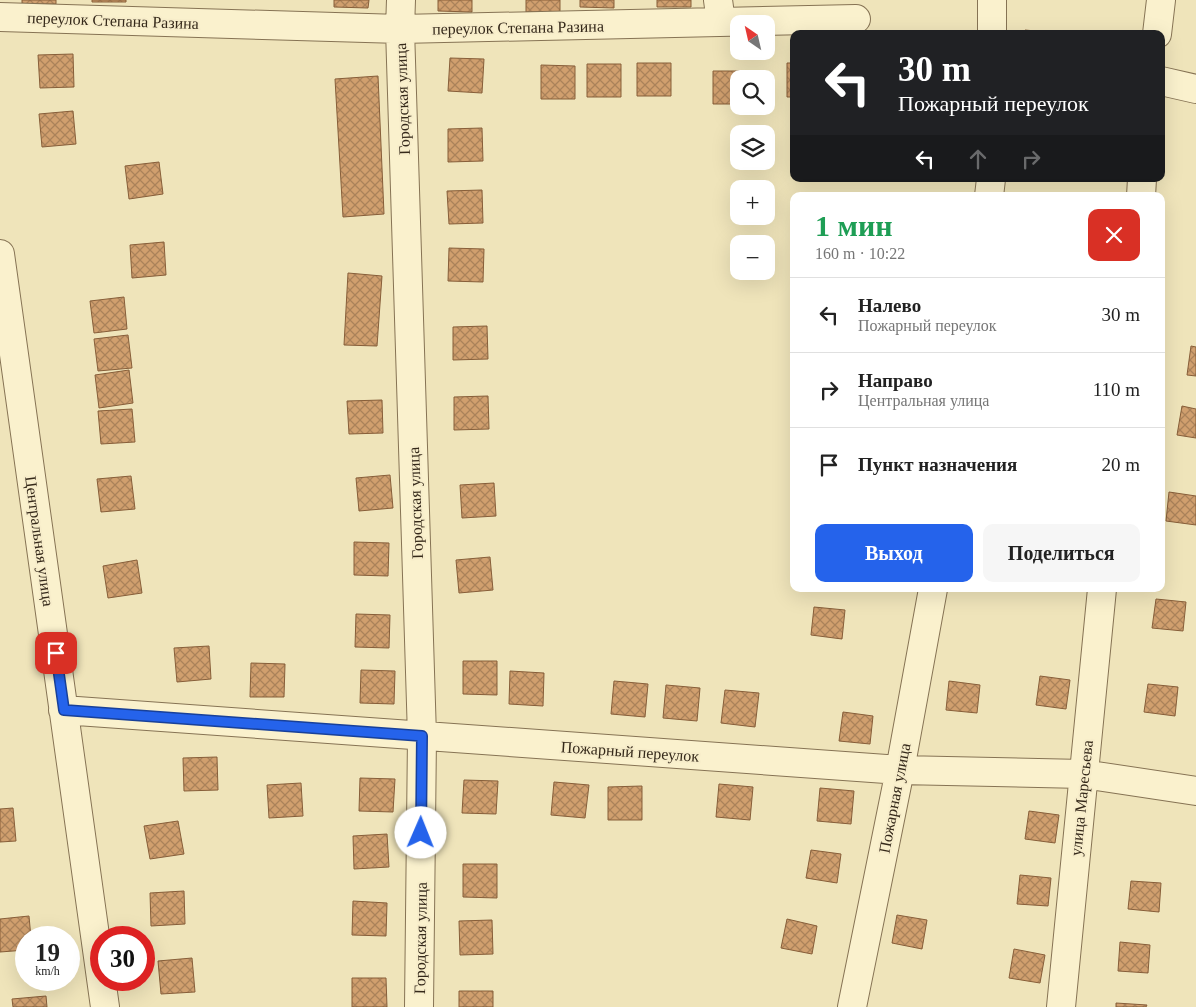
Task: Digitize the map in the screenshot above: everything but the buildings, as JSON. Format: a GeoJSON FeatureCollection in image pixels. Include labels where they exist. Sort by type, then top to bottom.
{"type":"FeatureCollection","features":[{"type":"Feature","properties":{"kind":"street","name":"Городская улица"},"geometry":{"type":"LineString","coordinates":[[401,0],[400,29],[422,736],[419,1007]]}},
{"type":"Feature","properties":{"kind":"street"},"geometry":{"type":"LineString","coordinates":[[992,0],[992,30]]}},
{"type":"Feature","properties":{"kind":"street"},"geometry":{"type":"LineString","coordinates":[[1158,30],[1162,0]]}},
{"type":"Feature","properties":{"kind":"street","name":"переулок Степана Разина"},"geometry":{"type":"LineString","coordinates":[[0,17],[400,29],[720,11],[856,19]]}},
{"type":"Feature","properties":{"kind":"street"},"geometry":{"type":"LineString","coordinates":[[1165,83],[1196,89]]}},
{"type":"Feature","properties":{"kind":"street","name":"Центральная улица"},"geometry":{"type":"LineString","coordinates":[[0,254],[105,1007]]}},
{"type":"Feature","properties":{"kind":"street","name":"Пожарная улица"},"geometry":{"type":"LineString","coordinates":[[852,1007],[900,770],[932,592]]}},
{"type":"Feature","properties":{"kind":"street","name":"улица Маресьева"},"geometry":{"type":"LineString","coordinates":[[1061,1007],[1102,592]]}},
{"type":"Feature","properties":{"kind":"street","name":"Пожарный переулок"},"geometry":{"type":"LineString","coordinates":[[64,710],[900,770],[1084,774],[1196,791]]}},
{"type":"Feature","properties":{"kind":"route"},"geometry":{"type":"LineString","coordinates":[[56,653],[64,710],[422,736],[421,833]]}}]}
